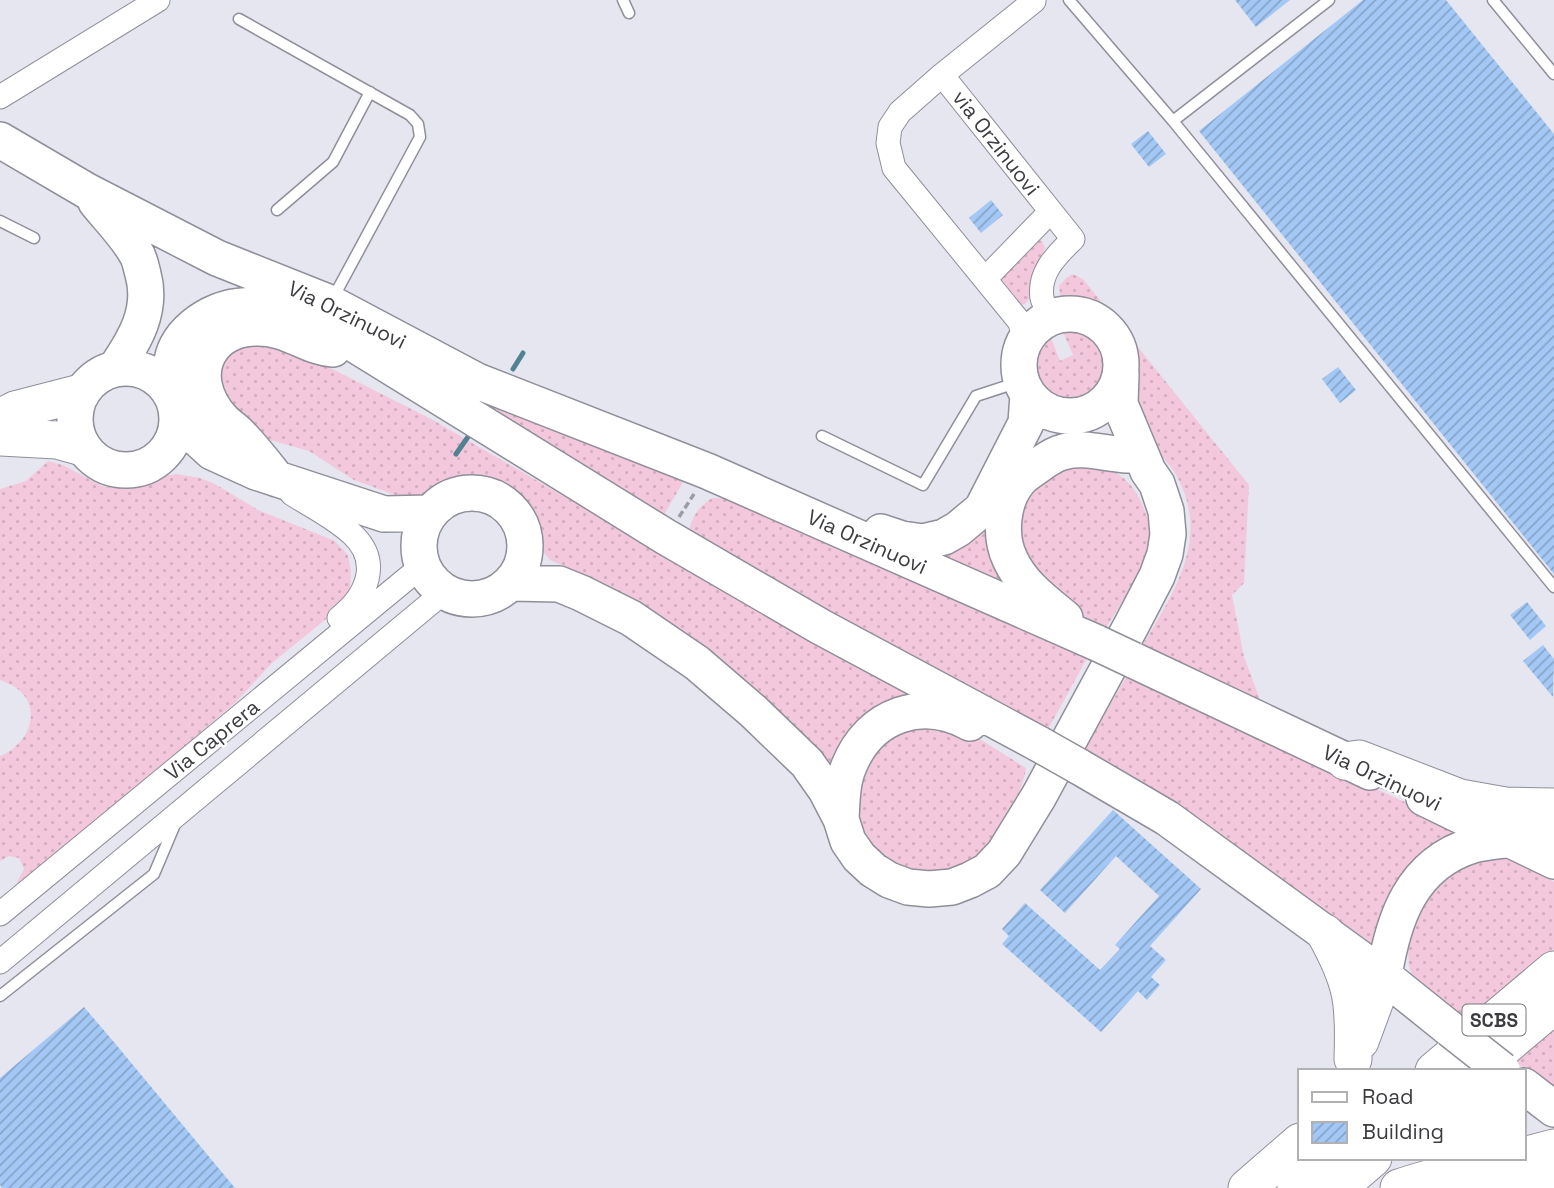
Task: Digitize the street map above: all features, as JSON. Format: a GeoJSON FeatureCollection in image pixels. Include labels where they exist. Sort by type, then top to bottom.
{"type":"FeatureCollection","features":[{"type":"Feature","properties":{"kind":"highway"},"geometry":{"type":"LineString","coordinates":[[0,418],[15,410],[81,393]]}},
{"type":"Feature","properties":{"kind":"highway"},"geometry":{"type":"LineString","coordinates":[[0,437],[57,440],[82,447]]}},
{"type":"Feature","properties":{"kind":"highway"},"geometry":{"type":"LineString","coordinates":[[1345,761],[1359,759],[1460,798],[1505,806],[1554,807]]}},
{"type":"Feature","properties":{"kind":"highway"},"geometry":{"type":"LineString","coordinates":[[1511,838],[1554,824]]}},
{"type":"Feature","properties":{"kind":"highway"},"geometry":{"type":"LineString","coordinates":[[1325,933],[1348,981],[1354,1012],[1350,1065]]}},
{"type":"Feature","properties":{"kind":"highway","name":"SCBS"},"geometry":{"type":"LineString","coordinates":[[1436,1069],[1554,970]]}},
{"type":"Feature","properties":{"kind":"highway"},"geometry":{"type":"LineString","coordinates":[[1350,1065],[1384,976]]}},
{"type":"Feature","properties":{"kind":"highway","name":"SCBS"},"geometry":{"type":"LineString","coordinates":[[1506,1069],[1554,1005]]}},
{"type":"Feature","properties":{"kind":"highway"},"geometry":{"type":"LineString","coordinates":[[1247,1188],[1298,1144]]}},
{"type":"Feature","properties":{"kind":"highway"},"geometry":{"type":"LineString","coordinates":[[1526,1155],[1554,1148]]}},
{"type":"Feature","properties":{"kind":"highway"},"geometry":{"type":"LineString","coordinates":[[1296,1188],[1329,1160]]}},
{"type":"Feature","properties":{"kind":"highway"},"geometry":{"type":"LineString","coordinates":[[1338,1188],[1371,1160]]}},
{"type":"Feature","properties":{"kind":"highway"},"geometry":{"type":"LineString","coordinates":[[1399,1188],[1427,1178],[1507,1160]]}},
{"type":"Feature","properties":{"kind":"highway"},"geometry":{"type":"LineString","coordinates":[[1462,1172],[1523,1178],[1554,1185]]}},
{"type":"Feature","properties":{"kind":"main road","name":"Via Orzinuovi"},"geometry":{"type":"LineString","coordinates":[[0,140],[87,191],[217,258],[364,352],[666,537],[821,627],[1039,744],[1167,818],[1384,976],[1496,1069]]}},
{"type":"Feature","properties":{"kind":"main road"},"geometry":{"type":"LineString","coordinates":[[87,191],[137,254],[145,281],[146,301],[141,326],[132,345],[115,369]]}},
{"type":"Feature","properties":{"kind":"main road","name":"Via Orzinuovi"},"geometry":{"type":"LineString","coordinates":[[217,258],[330,303],[477,381],[707,471],[1094,642],[1511,838],[1554,861]]}},
{"type":"Feature","properties":{"kind":"main road"},"geometry":{"type":"LineString","coordinates":[[364,352],[329,342],[265,308],[247,305],[226,309],[206,317],[190,328],[177,346],[171,364],[174,404],[174,438],[161,457],[149,466],[119,471],[104,466],[82,447],[74,420],[81,393],[96,378],[115,369],[132,368],[147,372],[161,381],[174,404],[189,430],[212,452],[267,475],[384,514],[430,513]]}},
{"type":"Feature","properties":{"kind":"main road"},"geometry":{"type":"LineString","coordinates":[[785,506],[827,510],[902,539],[923,542],[944,537],[958,529],[982,509],[1026,423],[1025,387],[1019,361],[1026,339],[1038,326],[1053,317],[1079,315],[1095,320],[1104,327],[1117,345],[1121,361],[1120,404],[1138,463]]}},
{"type":"Feature","properties":{"kind":"main road"},"geometry":{"type":"LineString","coordinates":[[267,475],[238,432],[225,422],[209,400],[203,373],[206,359],[213,348],[223,337],[254,328],[289,333],[322,348],[364,352]]}},
{"type":"Feature","properties":{"kind":"main road"},"geometry":{"type":"LineString","coordinates":[[1094,642],[1020,577],[1004,544],[1003,523],[1009,498],[1032,446],[1070,415],[1097,409],[1106,402],[1116,388],[1121,374]]}},
{"type":"Feature","properties":{"kind":"main road"},"geometry":{"type":"LineString","coordinates":[[526,549],[559,583],[631,618],[706,671],[753,711],[807,763],[826,790],[841,819],[848,841],[859,857],[873,870],[908,887],[952,887],[987,871],[1004,853],[1039,796],[1157,576],[1165,554],[1168,534],[1166,511],[1157,484],[1138,463],[1070,415],[1044,409],[1025,387]]}},
{"type":"Feature","properties":{"kind":"main road"},"geometry":{"type":"LineString","coordinates":[[1018,481],[1051,456],[1063,452],[1083,450],[1138,463]]}},
{"type":"Feature","properties":{"kind":"main road"},"geometry":{"type":"LineString","coordinates":[[161,457],[182,458],[212,452]]}},
{"type":"Feature","properties":{"kind":"main road"},"geometry":{"type":"LineString","coordinates":[[384,514],[421,556],[431,580],[444,592],[471,600],[499,593],[512,583],[519,573],[526,549],[525,534],[510,508],[491,497],[469,493],[454,496],[430,513],[420,535],[421,556]]}},
{"type":"Feature","properties":{"kind":"main road"},"geometry":{"type":"LineString","coordinates":[[512,583],[559,583]]}},
{"type":"Feature","properties":{"kind":"main road"},"geometry":{"type":"LineString","coordinates":[[841,819],[844,785],[858,749],[867,735],[898,716],[915,711],[934,710],[954,714],[996,737],[1039,744]]}},
{"type":"Feature","properties":{"kind":"main road"},"geometry":{"type":"LineString","coordinates":[[1384,976],[1395,922],[1417,883],[1433,866],[1451,855],[1474,845],[1511,838]]}},
{"type":"Feature","properties":{"kind":"main road","name":"Via Orzinuovi"},"geometry":{"type":"LineString","coordinates":[[1526,1090],[1554,1109]]}},
{"type":"Feature","properties":{"kind":"street"},"geometry":{"type":"LineString","coordinates":[[0,97],[158,0]]}},
{"type":"Feature","properties":{"kind":"street","name":"via Orzinuovi"},"geometry":{"type":"LineString","coordinates":[[1026,339],[1018,321],[894,168],[888,143],[890,127],[900,112],[1034,0]]}},
{"type":"Feature","properties":{"kind":"street","name":"via Orzinuovi"},"geometry":{"type":"LineString","coordinates":[[942,75],[1073,239],[1054,258],[1043,281],[1042,299],[1053,317]]}},
{"type":"Feature","properties":{"kind":"street","name":"via Orzinuovi"},"geometry":{"type":"LineString","coordinates":[[985,279],[1050,212]]}},
{"type":"Feature","properties":{"kind":"street"},"geometry":{"type":"LineString","coordinates":[[267,475],[353,534],[365,552],[368,565],[365,590],[358,601],[291,657],[270,692]]}},
{"type":"Feature","properties":{"kind":"street","name":"Via Caprera"},"geometry":{"type":"LineString","coordinates":[[0,914],[270,692],[421,556]]}},
{"type":"Feature","properties":{"kind":"street","name":"Via Caprera"},"geometry":{"type":"LineString","coordinates":[[0,962],[444,592]]}},
{"type":"Feature","properties":{"kind":"lane"},"geometry":{"type":"LineString","coordinates":[[623,0],[629,13]]}},
{"type":"Feature","properties":{"kind":"lane"},"geometry":{"type":"LineString","coordinates":[[1069,0],[1173,121],[1554,587]]}},
{"type":"Feature","properties":{"kind":"lane"},"geometry":{"type":"LineString","coordinates":[[1173,121],[1329,0]]}},
{"type":"Feature","properties":{"kind":"lane"},"geometry":{"type":"LineString","coordinates":[[1493,0],[1554,74]]}},
{"type":"Feature","properties":{"kind":"lane"},"geometry":{"type":"LineString","coordinates":[[239,19],[410,115],[418,124],[419,137],[330,303]]}},
{"type":"Feature","properties":{"kind":"lane"},"geometry":{"type":"LineString","coordinates":[[276,210],[333,162],[370,92]]}},
{"type":"Feature","properties":{"kind":"lane"},"geometry":{"type":"LineString","coordinates":[[0,221],[34,238]]}},
{"type":"Feature","properties":{"kind":"lane"},"geometry":{"type":"LineString","coordinates":[[822,436],[923,485],[976,396],[1025,387]]}},
{"type":"Feature","properties":{"kind":"lane","name":"Via Caprera"},"geometry":{"type":"LineString","coordinates":[[0,996],[154,874],[181,811]]}},
{"type":"Feature","properties":{"kind":"path"},"geometry":{"type":"LineString","coordinates":[[666,537],[707,471]]}},
{"type":"Feature","properties":{"kind":"shaded area"},"geometry":{"type":"Polygon","coordinates":[[[1037,239],[1042,241],[1045,247],[1030,298],[1025,304],[1017,305],[999,280],[1037,239]]]}},
{"type":"Feature","properties":{"kind":"shaded area"},"geometry":{"type":"Polygon","coordinates":[[[1073,274],[1083,279],[1249,485],[1244,583],[1232,595],[1244,657],[1264,710],[1140,650],[1165,608],[1184,565],[1190,520],[1186,497],[1175,473],[1140,430],[1132,371],[1119,334],[1100,315],[1061,301],[1059,286],[1073,274]]]}},
{"type":"Feature","properties":{"kind":"shaded area"},"geometry":{"type":"Polygon","coordinates":[[[1072,331],[1086,335],[1094,341],[1100,348],[1105,364],[1100,384],[1088,396],[1074,400],[1061,398],[1049,391],[1040,380],[1037,367],[1040,352],[1051,338],[1060,361],[1073,355],[1063,332],[1072,331]]]}},
{"type":"Feature","properties":{"kind":"shaded area"},"geometry":{"type":"Polygon","coordinates":[[[236,344],[289,347],[433,420],[635,538],[939,702],[835,781],[707,651],[678,628],[654,611],[606,585],[550,560],[534,541],[521,512],[510,499],[495,489],[480,484],[463,483],[433,497],[409,500],[354,480],[309,451],[249,434],[209,370],[236,344]]]}},
{"type":"Feature","properties":{"kind":"shaded area"},"geometry":{"type":"Polygon","coordinates":[[[471,390],[685,479],[662,518],[470,402],[471,390]]]}},
{"type":"Feature","properties":{"kind":"shaded area"},"geometry":{"type":"Polygon","coordinates":[[[48,461],[63,465],[102,486],[133,489],[176,474],[215,484],[258,510],[335,541],[348,555],[350,590],[342,606],[272,663],[236,702],[21,887],[17,882],[24,869],[19,858],[9,856],[0,861],[0,756],[10,751],[25,735],[31,715],[24,696],[13,686],[0,680],[0,489],[26,481],[48,461]]]}},
{"type":"Feature","properties":{"kind":"shaded area"},"geometry":{"type":"Polygon","coordinates":[[[1073,463],[1110,470],[1124,478],[1138,495],[1149,523],[1149,542],[1141,568],[1106,628],[1045,594],[1025,575],[1015,509],[1054,467],[1073,463]]]}},
{"type":"Feature","properties":{"kind":"shaded area"},"geometry":{"type":"Polygon","coordinates":[[[712,498],[727,498],[1090,653],[1047,731],[740,568],[689,534],[696,513],[712,498]]]}},
{"type":"Feature","properties":{"kind":"shaded area"},"geometry":{"type":"Polygon","coordinates":[[[978,525],[987,528],[990,558],[1007,588],[925,552],[978,525]]]}},
{"type":"Feature","properties":{"kind":"shaded area"},"geometry":{"type":"Polygon","coordinates":[[[1129,672],[1464,830],[1378,923],[1371,950],[1084,751],[1129,672]]]}},
{"type":"Feature","properties":{"kind":"shaded area"},"geometry":{"type":"Polygon","coordinates":[[[951,721],[1026,768],[1024,778],[1003,825],[983,852],[950,870],[913,870],[880,854],[868,841],[854,807],[853,793],[876,738],[951,721]]]}},
{"type":"Feature","properties":{"kind":"shaded area"},"geometry":{"type":"Polygon","coordinates":[[[1504,856],[1534,868],[1554,882],[1554,949],[1464,1022],[1414,982],[1409,966],[1407,935],[1435,885],[1466,862],[1504,856]]]}},
{"type":"Feature","properties":{"kind":"shaded area"},"geometry":{"type":"Polygon","coordinates":[[[1554,1024],[1554,1092],[1512,1059],[1554,1024]]]}},
{"type":"Feature","properties":{"kind":"building"},"geometry":{"type":"Polygon","coordinates":[[[1235,0],[1290,0],[1256,27],[1235,0]]]}},
{"type":"Feature","properties":{"kind":"building"},"geometry":{"type":"Polygon","coordinates":[[[1363,0],[1446,0],[1554,134],[1554,574],[1199,131],[1363,0]]]}},
{"type":"Feature","properties":{"kind":"building"},"geometry":{"type":"Polygon","coordinates":[[[1148,131],[1166,154],[1149,167],[1131,144],[1148,131]]]}},
{"type":"Feature","properties":{"kind":"building"},"geometry":{"type":"Polygon","coordinates":[[[991,200],[1003,215],[981,233],[969,218],[991,200]]]}},
{"type":"Feature","properties":{"kind":"building"},"geometry":{"type":"Polygon","coordinates":[[[1338,367],[1356,390],[1340,403],[1322,379],[1338,367]]]}},
{"type":"Feature","properties":{"kind":"building"},"geometry":{"type":"Polygon","coordinates":[[[1527,602],[1546,626],[1530,640],[1510,615],[1527,602]]]}},
{"type":"Feature","properties":{"kind":"building"},"geometry":{"type":"Polygon","coordinates":[[[1543,645],[1554,659],[1553,697],[1523,661],[1543,645]]]}},
{"type":"Feature","properties":{"kind":"building"},"geometry":{"type":"Polygon","coordinates":[[[1113,810],[1201,889],[1150,946],[1166,960],[1151,977],[1160,985],[1147,1000],[1138,991],[1101,1032],[1002,944],[1009,936],[1002,929],[1025,903],[1100,970],[1120,949],[1115,945],[1159,896],[1116,856],[1065,913],[1040,890],[1113,810]]]}},
{"type":"Feature","properties":{"kind":"building"},"geometry":{"type":"Polygon","coordinates":[[[84,1007],[235,1188],[2,1188],[0,1078],[84,1007]]]}},
{"type":"Feature","properties":{"kind":"waterway"},"geometry":{"type":"LineString","coordinates":[[513,369],[523,353]]}},
{"type":"Feature","properties":{"kind":"waterway"},"geometry":{"type":"LineString","coordinates":[[456,454],[470,434]]}}]}
